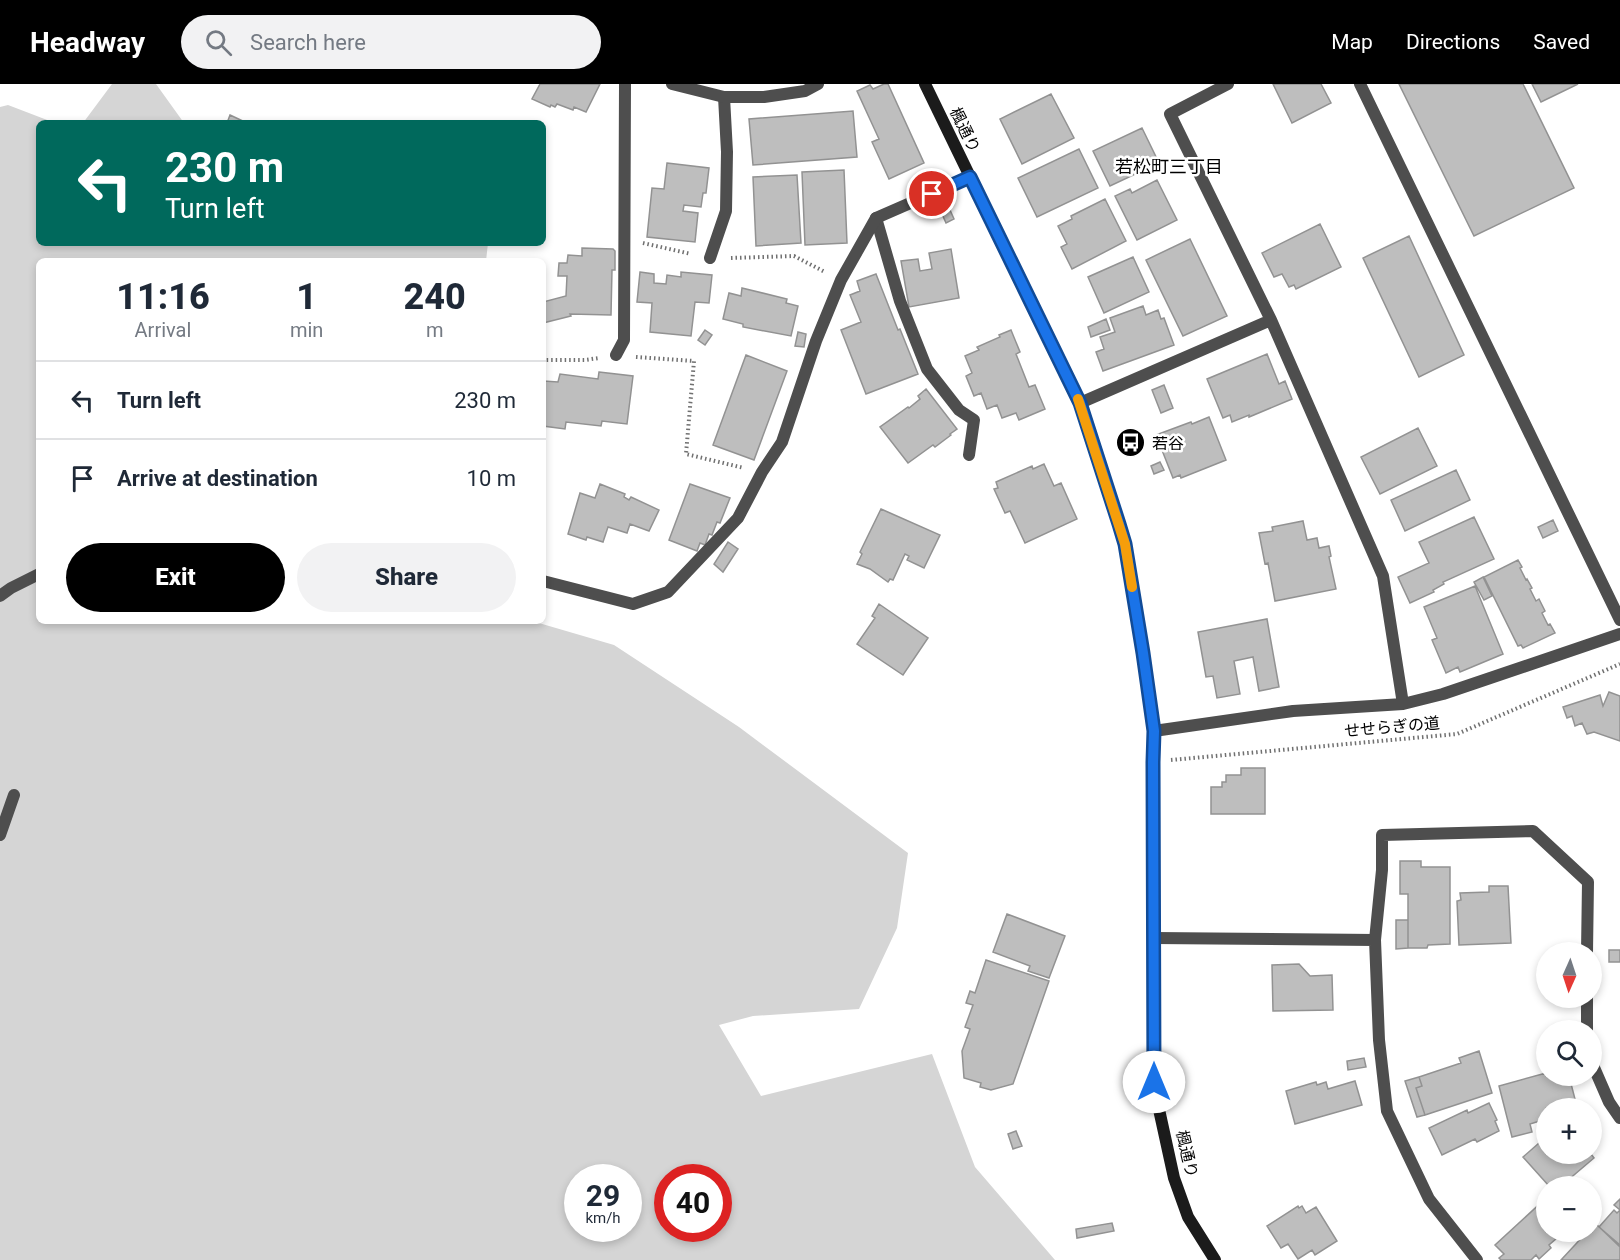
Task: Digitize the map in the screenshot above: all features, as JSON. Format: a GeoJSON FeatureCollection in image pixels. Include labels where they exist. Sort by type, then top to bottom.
{"type":"FeatureCollection","features":[{"type":"Feature","properties":{"kind":"street"},"geometry":{"type":"LineString","coordinates":[[616,355],[624,340],[625,84]]}},
{"type":"Feature","properties":{"kind":"street"},"geometry":{"type":"LineString","coordinates":[[672,84],[724,97],[764,97],[806,91],[818,84]]}},
{"type":"Feature","properties":{"kind":"street"},"geometry":{"type":"LineString","coordinates":[[710,258],[726,211],[727,152],[724,97],[716,84]]}},
{"type":"Feature","properties":{"kind":"street","name":"楓通り"},"geometry":{"type":"LineString","coordinates":[[925,84],[1080,403],[1125,544],[1154,731],[1154,1082],[1174,1178],[1188,1218],[1215,1260]]}},
{"type":"Feature","properties":{"kind":"street"},"geometry":{"type":"LineString","coordinates":[[1228,84],[1170,114],[1271,320],[1383,576],[1403,704]]}},
{"type":"Feature","properties":{"kind":"street"},"geometry":{"type":"LineString","coordinates":[[1360,84],[1620,620]]}},
{"type":"Feature","properties":{"kind":"street"},"geometry":{"type":"LineString","coordinates":[[546,582],[633,604],[668,592],[738,518],[762,472],[782,442],[816,341],[841,280],[876,218],[970,177]]}},
{"type":"Feature","properties":{"kind":"street"},"geometry":{"type":"LineString","coordinates":[[876,218],[900,301],[927,369],[959,410],[974,420],[969,455]]}},
{"type":"Feature","properties":{"kind":"street"},"geometry":{"type":"LineString","coordinates":[[1080,403],[1271,320]]}},
{"type":"Feature","properties":{"kind":"street"},"geometry":{"type":"LineString","coordinates":[[0,596],[36,576]]}},
{"type":"Feature","properties":{"kind":"street"},"geometry":{"type":"LineString","coordinates":[[1154,731],[1293,711],[1403,704],[1443,694],[1620,634]]}},
{"type":"Feature","properties":{"kind":"street"},"geometry":{"type":"LineString","coordinates":[[0,835],[14,795]]}},
{"type":"Feature","properties":{"kind":"street"},"geometry":{"type":"LineString","coordinates":[[1477,1260],[1429,1199],[1387,1111],[1379,1041],[1375,940],[1382,870],[1382,835],[1533,831],[1588,882],[1587,942]]}},
{"type":"Feature","properties":{"kind":"street"},"geometry":{"type":"LineString","coordinates":[[1154,938],[1375,940]]}},
{"type":"Feature","properties":{"kind":"street"},"geometry":{"type":"LineString","coordinates":[[1602,1085],[1620,1118]]}},
{"type":"Feature","properties":{"kind":"path"},"geometry":{"type":"LineString","coordinates":[[624,239],[710,258],[794,256],[841,280]]}},
{"type":"Feature","properties":{"kind":"path"},"geometry":{"type":"LineString","coordinates":[[546,360],[585,360],[616,355],[694,361],[686,454],[762,472]]}},
{"type":"Feature","properties":{"kind":"path","name":"せせらぎの道"},"geometry":{"type":"LineString","coordinates":[[1153,762],[1457,734],[1620,664]]}},
{"type":"Feature","properties":{"kind":"shaded area"},"geometry":{"type":"Polygon","coordinates":[[[112,84],[156,84],[182,120],[85,120],[112,84]]]}},
{"type":"Feature","properties":{"kind":"shaded area"},"geometry":{"type":"Polygon","coordinates":[[[8,105],[47,120],[36,120],[36,246],[488,246],[486,258],[36,258],[36,624],[542,624],[614,645],[739,727],[908,853],[897,928],[859,1009],[753,1016],[719,1025],[761,1096],[932,1054],[975,1167],[1055,1260],[0,1260],[0,107],[8,105]]]}},
{"type":"Feature","properties":{"kind":"building"},"geometry":{"type":"Polygon","coordinates":[[[540,84],[600,84],[586,112],[557,104],[555,107],[551,105],[550,107],[532,99],[540,84]]]}},
{"type":"Feature","properties":{"kind":"building"},"geometry":{"type":"Polygon","coordinates":[[[888,84],[924,163],[889,179],[872,142],[879,139],[857,91],[870,85],[873,89],[888,84]]]}},
{"type":"Feature","properties":{"kind":"building"},"geometry":{"type":"Polygon","coordinates":[[[1273,84],[1321,84],[1331,103],[1292,123],[1273,84]]]}},
{"type":"Feature","properties":{"kind":"building"},"geometry":{"type":"Polygon","coordinates":[[[1399,84],[1523,84],[1574,188],[1474,236],[1399,84]]]}},
{"type":"Feature","properties":{"kind":"building"},"geometry":{"type":"Polygon","coordinates":[[[1532,84],[1578,84],[1541,102],[1532,84]]]}},
{"type":"Feature","properties":{"kind":"building"},"geometry":{"type":"Polygon","coordinates":[[[1051,94],[1074,138],[1022,164],[1000,119],[1051,94]]]}},
{"type":"Feature","properties":{"kind":"building"},"geometry":{"type":"Polygon","coordinates":[[[853,111],[857,157],[753,165],[749,119],[853,111]]]}},
{"type":"Feature","properties":{"kind":"building"},"geometry":{"type":"Polygon","coordinates":[[[230,115],[241,120],[228,120],[230,115]]]}},
{"type":"Feature","properties":{"kind":"building"},"geometry":{"type":"Polygon","coordinates":[[[1142,128],[1159,163],[1110,186],[1093,151],[1142,128]]]}},
{"type":"Feature","properties":{"kind":"building"},"geometry":{"type":"Polygon","coordinates":[[[1079,149],[1098,188],[1037,217],[1018,178],[1079,149]]]}},
{"type":"Feature","properties":{"kind":"building"},"geometry":{"type":"Polygon","coordinates":[[[667,163],[709,168],[706,193],[703,193],[701,207],[684,205],[683,211],[698,213],[695,242],[647,237],[652,188],[664,189],[667,163]]]}},
{"type":"Feature","properties":{"kind":"building"},"geometry":{"type":"Polygon","coordinates":[[[844,170],[847,243],[805,245],[802,172],[844,170]]]}},
{"type":"Feature","properties":{"kind":"building"},"geometry":{"type":"Polygon","coordinates":[[[797,175],[801,243],[756,246],[753,177],[797,175]]]}},
{"type":"Feature","properties":{"kind":"building"},"geometry":{"type":"Polygon","coordinates":[[[1157,180],[1177,220],[1137,240],[1115,196],[1130,189],[1132,193],[1157,180]]]}},
{"type":"Feature","properties":{"kind":"building"},"geometry":{"type":"Polygon","coordinates":[[[1105,199],[1126,241],[1072,269],[1061,247],[1067,244],[1058,226],[1072,219],[1071,216],[1105,199]]]}},
{"type":"Feature","properties":{"kind":"building"},"geometry":{"type":"Polygon","coordinates":[[[950,210],[954,219],[946,223],[942,214],[950,210]]]}},
{"type":"Feature","properties":{"kind":"building"},"geometry":{"type":"Polygon","coordinates":[[[1320,224],[1341,267],[1296,289],[1294,285],[1289,287],[1282,274],[1274,277],[1262,253],[1320,224]]]}},
{"type":"Feature","properties":{"kind":"building"},"geometry":{"type":"Polygon","coordinates":[[[1409,236],[1464,355],[1419,377],[1363,258],[1409,236]]]}},
{"type":"Feature","properties":{"kind":"building"},"geometry":{"type":"Polygon","coordinates":[[[1190,239],[1227,316],[1183,336],[1146,260],[1190,239]]]}},
{"type":"Feature","properties":{"kind":"building"},"geometry":{"type":"Polygon","coordinates":[[[582,248],[613,249],[615,251],[615,270],[612,270],[611,315],[570,314],[571,316],[546,322],[546,301],[566,296],[567,276],[558,276],[559,263],[567,263],[568,255],[582,256],[582,248]]]}},
{"type":"Feature","properties":{"kind":"building"},"geometry":{"type":"Polygon","coordinates":[[[951,249],[959,298],[909,307],[901,261],[918,259],[920,271],[932,269],[929,253],[951,249]]]}},
{"type":"Feature","properties":{"kind":"building"},"geometry":{"type":"Polygon","coordinates":[[[1133,257],[1149,292],[1104,313],[1088,277],[1133,257]]]}},
{"type":"Feature","properties":{"kind":"building"},"geometry":{"type":"Polygon","coordinates":[[[640,272],[654,274],[654,283],[666,284],[667,275],[681,277],[681,272],[712,275],[709,303],[695,302],[691,336],[650,332],[652,303],[637,302],[640,272]]]}},
{"type":"Feature","properties":{"kind":"building"},"geometry":{"type":"Polygon","coordinates":[[[876,274],[918,374],[866,394],[841,330],[861,322],[850,295],[860,291],[857,281],[876,274]]]}},
{"type":"Feature","properties":{"kind":"building"},"geometry":{"type":"Polygon","coordinates":[[[742,288],[787,299],[786,303],[798,306],[791,336],[743,327],[743,324],[723,319],[729,293],[741,296],[742,288]]]}},
{"type":"Feature","properties":{"kind":"building"},"geometry":{"type":"Polygon","coordinates":[[[1143,306],[1146,315],[1158,310],[1161,319],[1164,318],[1174,345],[1103,371],[1096,352],[1104,349],[1100,337],[1115,332],[1110,318],[1143,306]]]}},
{"type":"Feature","properties":{"kind":"building"},"geometry":{"type":"Polygon","coordinates":[[[1106,319],[1110,330],[1091,337],[1088,327],[1106,319]]]}},
{"type":"Feature","properties":{"kind":"building"},"geometry":{"type":"Polygon","coordinates":[[[705,330],[712,335],[705,345],[698,340],[705,330]]]}},
{"type":"Feature","properties":{"kind":"building"},"geometry":{"type":"Polygon","coordinates":[[[1011,330],[1020,352],[1016,354],[1029,387],[1035,385],[1045,409],[1019,420],[1016,413],[1002,418],[997,405],[987,409],[981,393],[974,396],[966,376],[972,373],[965,356],[979,350],[977,347],[1011,330]]]}},
{"type":"Feature","properties":{"kind":"building"},"geometry":{"type":"Polygon","coordinates":[[[798,332],[806,334],[804,347],[795,346],[798,332]]]}},
{"type":"Feature","properties":{"kind":"building"},"geometry":{"type":"Polygon","coordinates":[[[1267,354],[1279,384],[1285,381],[1292,399],[1232,422],[1230,415],[1223,418],[1207,379],[1267,354]]]}},
{"type":"Feature","properties":{"kind":"building"},"geometry":{"type":"Polygon","coordinates":[[[746,355],[787,371],[754,460],[713,445],[746,355]]]}},
{"type":"Feature","properties":{"kind":"building"},"geometry":{"type":"Polygon","coordinates":[[[599,372],[633,376],[627,424],[602,421],[601,426],[566,422],[565,429],[546,426],[546,381],[558,382],[560,374],[598,379],[599,372]]]}},
{"type":"Feature","properties":{"kind":"building"},"geometry":{"type":"Polygon","coordinates":[[[1164,385],[1173,408],[1161,413],[1152,390],[1164,385]]]}},
{"type":"Feature","properties":{"kind":"building"},"geometry":{"type":"Polygon","coordinates":[[[926,389],[957,429],[935,447],[933,445],[908,463],[880,427],[920,399],[918,396],[926,389]]]}},
{"type":"Feature","properties":{"kind":"building"},"geometry":{"type":"Polygon","coordinates":[[[1209,417],[1226,460],[1181,478],[1180,475],[1173,478],[1156,435],[1209,417]]]}},
{"type":"Feature","properties":{"kind":"building"},"geometry":{"type":"Polygon","coordinates":[[[1418,428],[1437,466],[1380,494],[1361,457],[1418,428]]]}},
{"type":"Feature","properties":{"kind":"building"},"geometry":{"type":"Polygon","coordinates":[[[1160,462],[1164,470],[1154,474],[1151,466],[1160,462]]]}},
{"type":"Feature","properties":{"kind":"building"},"geometry":{"type":"Polygon","coordinates":[[[1044,464],[1054,486],[1061,483],[1077,519],[1025,543],[1010,511],[1005,513],[994,489],[998,488],[996,482],[1032,466],[1033,469],[1044,464]]]}},
{"type":"Feature","properties":{"kind":"building"},"geometry":{"type":"Polygon","coordinates":[[[1456,470],[1470,500],[1405,531],[1391,500],[1456,470]]]}},
{"type":"Feature","properties":{"kind":"building"},"geometry":{"type":"Polygon","coordinates":[[[600,484],[625,494],[624,497],[629,500],[631,497],[659,510],[649,531],[630,524],[627,533],[608,527],[603,542],[587,537],[586,540],[568,534],[580,493],[595,498],[600,484]]]}},
{"type":"Feature","properties":{"kind":"building"},"geometry":{"type":"Polygon","coordinates":[[[690,484],[730,498],[720,523],[717,522],[712,535],[709,534],[705,545],[700,543],[697,551],[669,540],[690,484]]]}},
{"type":"Feature","properties":{"kind":"building"},"geometry":{"type":"Polygon","coordinates":[[[881,509],[940,535],[924,568],[907,560],[909,556],[905,554],[893,580],[890,579],[888,582],[870,569],[857,564],[862,554],[860,552],[881,509]]]}},
{"type":"Feature","properties":{"kind":"building"},"geometry":{"type":"Polygon","coordinates":[[[1474,517],[1494,559],[1443,582],[1444,584],[1433,590],[1434,592],[1410,603],[1398,577],[1429,563],[1419,542],[1474,517]]]}},
{"type":"Feature","properties":{"kind":"building"},"geometry":{"type":"Polygon","coordinates":[[[1553,520],[1558,531],[1543,538],[1538,527],[1553,520]]]}},
{"type":"Feature","properties":{"kind":"building"},"geometry":{"type":"Polygon","coordinates":[[[1303,521],[1307,540],[1317,538],[1319,548],[1329,546],[1336,589],[1275,601],[1268,563],[1265,564],[1259,533],[1273,531],[1272,527],[1303,521]]]}},
{"type":"Feature","properties":{"kind":"building"},"geometry":{"type":"Polygon","coordinates":[[[728,542],[738,549],[723,572],[714,564],[728,542]]]}},
{"type":"Feature","properties":{"kind":"building"},"geometry":{"type":"Polygon","coordinates":[[[1518,560],[1536,601],[1539,599],[1545,611],[1542,613],[1548,625],[1550,624],[1555,633],[1523,648],[1521,645],[1518,646],[1484,577],[1518,560]]]}},
{"type":"Feature","properties":{"kind":"building"},"geometry":{"type":"Polygon","coordinates":[[[1483,577],[1492,596],[1484,600],[1474,582],[1483,577]]]}},
{"type":"Feature","properties":{"kind":"building"},"geometry":{"type":"Polygon","coordinates":[[[1475,586],[1503,654],[1460,672],[1458,667],[1446,673],[1432,640],[1437,638],[1424,607],[1475,586]]]}},
{"type":"Feature","properties":{"kind":"building"},"geometry":{"type":"Polygon","coordinates":[[[879,604],[928,638],[903,675],[857,644],[875,618],[872,616],[879,604]]]}},
{"type":"Feature","properties":{"kind":"building"},"geometry":{"type":"Polygon","coordinates":[[[1267,619],[1279,687],[1259,691],[1253,657],[1234,661],[1240,694],[1217,698],[1213,676],[1206,677],[1198,632],[1267,619]]]}},
{"type":"Feature","properties":{"kind":"building"},"geometry":{"type":"Polygon","coordinates":[[[1609,692],[1620,696],[1620,741],[1594,732],[1587,734],[1582,723],[1575,726],[1572,716],[1567,718],[1563,707],[1600,695],[1603,706],[1609,692]]]}},
{"type":"Feature","properties":{"kind":"building"},"geometry":{"type":"Polygon","coordinates":[[[1241,768],[1265,768],[1265,814],[1211,814],[1211,787],[1222,787],[1222,782],[1226,782],[1226,775],[1241,775],[1241,768]]]}},
{"type":"Feature","properties":{"kind":"building"},"geometry":{"type":"Polygon","coordinates":[[[1400,861],[1421,861],[1421,867],[1450,867],[1450,944],[1428,945],[1427,948],[1408,948],[1408,894],[1400,894],[1400,861]]]}},
{"type":"Feature","properties":{"kind":"building"},"geometry":{"type":"Polygon","coordinates":[[[1489,886],[1508,886],[1511,943],[1459,945],[1457,901],[1461,900],[1460,893],[1489,892],[1489,886]]]}},
{"type":"Feature","properties":{"kind":"building"},"geometry":{"type":"Polygon","coordinates":[[[1007,914],[1065,936],[1049,978],[1028,971],[1030,966],[993,952],[1007,914]]]}},
{"type":"Feature","properties":{"kind":"building"},"geometry":{"type":"Polygon","coordinates":[[[1396,920],[1408,920],[1408,948],[1396,949],[1396,920]]]}},
{"type":"Feature","properties":{"kind":"building"},"geometry":{"type":"Polygon","coordinates":[[[1609,950],[1620,950],[1620,962],[1609,962],[1609,950]]]}},
{"type":"Feature","properties":{"kind":"building"},"geometry":{"type":"Polygon","coordinates":[[[986,960],[1049,981],[1013,1084],[991,1090],[980,1087],[981,1083],[964,1078],[962,1051],[970,1029],[965,1027],[973,1005],[966,1003],[970,991],[975,993],[986,960]]]}},
{"type":"Feature","properties":{"kind":"building"},"geometry":{"type":"Polygon","coordinates":[[[1299,964],[1310,976],[1332,975],[1333,1010],[1273,1011],[1272,965],[1299,964]]]}},
{"type":"Feature","properties":{"kind":"building"},"geometry":{"type":"Polygon","coordinates":[[[1479,1051],[1492,1093],[1425,1115],[1416,1088],[1422,1086],[1419,1077],[1461,1063],[1459,1058],[1479,1051]]]}},
{"type":"Feature","properties":{"kind":"building"},"geometry":{"type":"Polygon","coordinates":[[[1364,1058],[1366,1067],[1348,1070],[1347,1061],[1364,1058]]]}},
{"type":"Feature","properties":{"kind":"building"},"geometry":{"type":"Polygon","coordinates":[[[1536,1076],[1536,1086],[1572,1086],[1575,1098],[1536,1098],[1536,1122],[1530,1124],[1532,1132],[1512,1137],[1499,1086],[1536,1076]]]}},
{"type":"Feature","properties":{"kind":"building"},"geometry":{"type":"Polygon","coordinates":[[[1419,1077],[1422,1086],[1416,1088],[1425,1115],[1417,1117],[1405,1081],[1419,1077]]]}},
{"type":"Feature","properties":{"kind":"building"},"geometry":{"type":"Polygon","coordinates":[[[1355,1081],[1362,1105],[1295,1124],[1286,1091],[1316,1082],[1317,1085],[1326,1082],[1328,1089],[1355,1081]]]}},
{"type":"Feature","properties":{"kind":"building"},"geometry":{"type":"Polygon","coordinates":[[[1489,1103],[1497,1120],[1495,1121],[1499,1131],[1477,1142],[1475,1139],[1442,1155],[1429,1128],[1467,1110],[1468,1113],[1489,1103]]]}},
{"type":"Feature","properties":{"kind":"building"},"geometry":{"type":"Polygon","coordinates":[[[1016,1131],[1022,1146],[1013,1149],[1008,1134],[1016,1131]]]}},
{"type":"Feature","properties":{"kind":"building"},"geometry":{"type":"Polygon","coordinates":[[[1536,1146],[1536,1164],[1587,1164],[1573,1176],[1540,1176],[1523,1157],[1536,1146]]]}},
{"type":"Feature","properties":{"kind":"building"},"geometry":{"type":"Polygon","coordinates":[[[1620,1199],[1620,1210],[1614,1205],[1620,1199]]]}},
{"type":"Feature","properties":{"kind":"building"},"geometry":{"type":"Polygon","coordinates":[[[1298,1206],[1299,1208],[1302,1206],[1306,1213],[1316,1207],[1337,1241],[1315,1255],[1312,1250],[1298,1259],[1288,1244],[1281,1248],[1267,1226],[1298,1206]]]}},
{"type":"Feature","properties":{"kind":"building"},"geometry":{"type":"Polygon","coordinates":[[[1536,1207],[1536,1242],[1552,1242],[1549,1245],[1551,1248],[1539,1259],[1536,1255],[1531,1260],[1501,1260],[1499,1258],[1504,1254],[1495,1245],[1536,1207]]]}},
{"type":"Feature","properties":{"kind":"building"},"geometry":{"type":"Polygon","coordinates":[[[1614,1210],[1617,1213],[1620,1210],[1620,1245],[1602,1230],[1602,1224],[1614,1210]]]}},
{"type":"Feature","properties":{"kind":"building"},"geometry":{"type":"Polygon","coordinates":[[[1112,1223],[1114,1231],[1077,1238],[1076,1229],[1112,1223]]]}},
{"type":"Feature","properties":{"kind":"building"},"geometry":{"type":"Polygon","coordinates":[[[1602,1230],[1620,1247],[1620,1260],[1561,1260],[1578,1242],[1602,1242],[1602,1230]]]}},
{"type":"Feature","properties":{"kind":"slow traffic"},"geometry":{"type":"LineString","coordinates":[[1078,399],[1125,544],[1132,587]]}},
{"type":"Feature","properties":{"kind":"place","name":"若谷"},"geometry":{"type":"Point","coordinates":[1131,443]}},
{"type":"Feature","properties":{"kind":"district","name":"若松町三丁目"},"geometry":{"type":"Point","coordinates":[1169,166]}},
{"type":"Feature","properties":{"kind":"route"},"geometry":{"type":"LineString","coordinates":[[932,194],[970,177],[1080,403],[1125,544],[1154,731],[1154,1082]]}}]}
